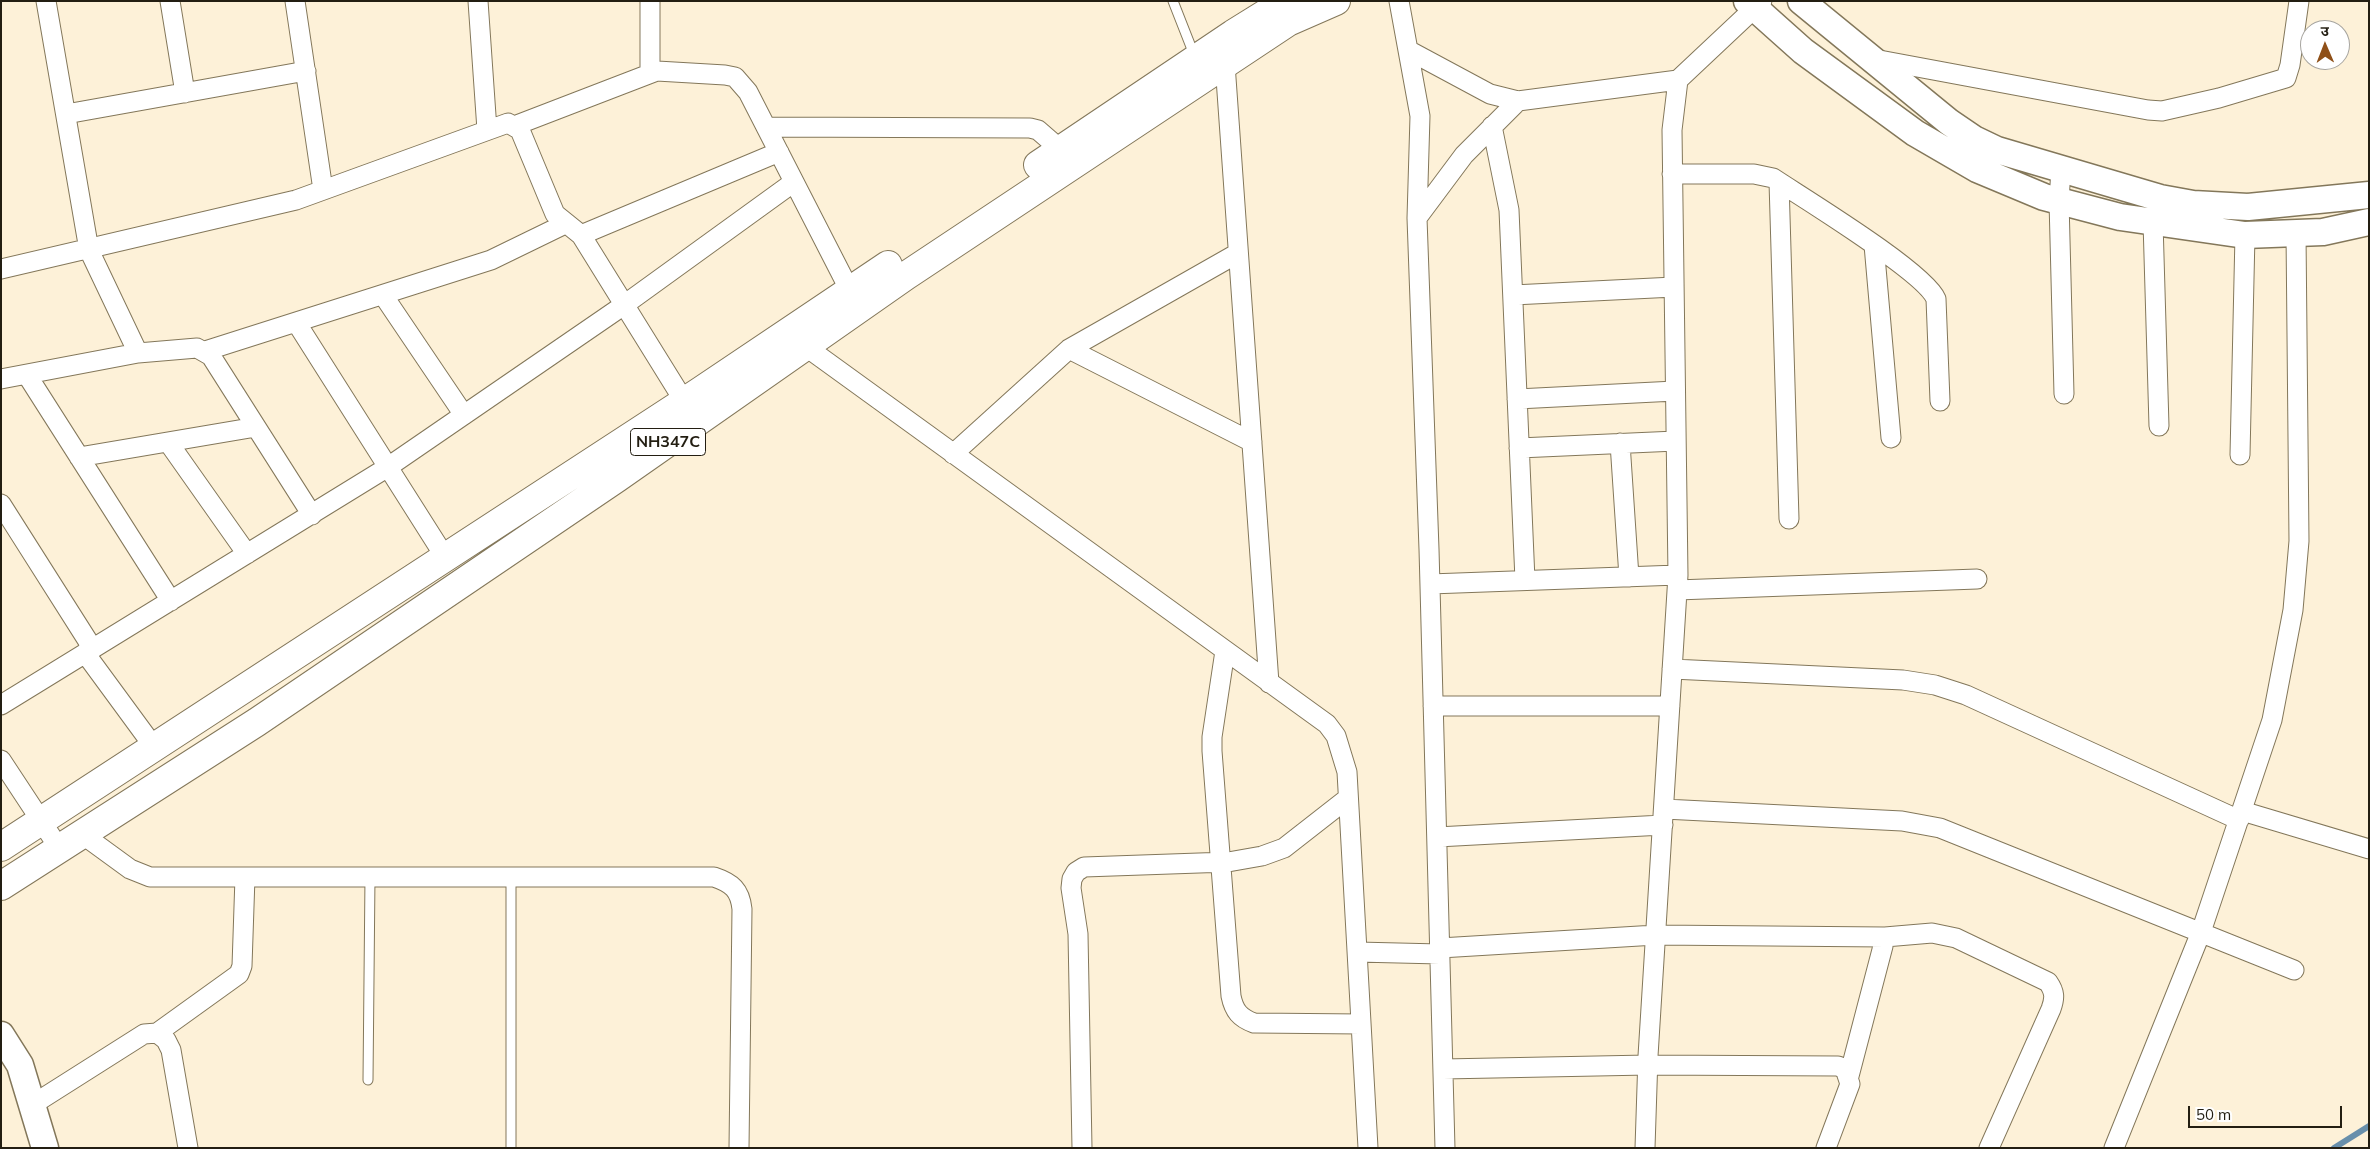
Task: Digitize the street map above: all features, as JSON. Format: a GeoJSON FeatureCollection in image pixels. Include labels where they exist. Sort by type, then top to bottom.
{"type":"FeatureCollection","features":[{"type":"Feature","properties":{"kind":"highway","name":"NH347C"},"geometry":{"type":"LineString","coordinates":[[1,847],[684,401],[1286,1]]}},
{"type":"Feature","properties":{"kind":"highway","name":"NH347C"},"geometry":{"type":"LineString","coordinates":[[1,886],[276,709],[608,484],[907,274],[1294,19],[1336,1]]}},
{"type":"Feature","properties":{"kind":"highway"},"geometry":{"type":"LineString","coordinates":[[257,680],[276,709]]}},
{"type":"Feature","properties":{"kind":"main road"},"geometry":{"type":"LineString","coordinates":[[1801,1],[1974,140],[1997,150],[2160,198],[2217,206],[2248,207],[2369,195]]}},
{"type":"Feature","properties":{"kind":"main road"},"geometry":{"type":"LineString","coordinates":[[1755,4],[1803,51],[1915,133],[1978,169],[2044,197],[2120,217],[2245,235],[2323,232],[2364,226]]}},
{"type":"Feature","properties":{"kind":"main road"},"geometry":{"type":"LineString","coordinates":[[1,1035],[20,1064],[45,1148]]}},
{"type":"Feature","properties":{"kind":"street"},"geometry":{"type":"LineString","coordinates":[[46,1],[89,250],[138,353]]}},
{"type":"Feature","properties":{"kind":"street"},"geometry":{"type":"LineString","coordinates":[[170,1],[185,92]]}},
{"type":"Feature","properties":{"kind":"street"},"geometry":{"type":"LineString","coordinates":[[295,1],[323,190]]}},
{"type":"Feature","properties":{"kind":"street"},"geometry":{"type":"LineString","coordinates":[[478,1],[487,130]]}},
{"type":"Feature","properties":{"kind":"street"},"geometry":{"type":"LineString","coordinates":[[650,1],[650,74]]}},
{"type":"Feature","properties":{"kind":"street"},"geometry":{"type":"LineString","coordinates":[[1399,1],[1420,116],[1417,218],[1430,584],[1444,1148]]}},
{"type":"Feature","properties":{"kind":"street"},"geometry":{"type":"LineString","coordinates":[[1872,59],[2162,111],[2219,98],[2286,78],[2290,65],[2299,1]]}},
{"type":"Feature","properties":{"kind":"street"},"geometry":{"type":"LineString","coordinates":[[1408,50],[1490,94],[1518,101],[1678,80],[1755,4]]}},
{"type":"Feature","properties":{"kind":"street"},"geometry":{"type":"LineString","coordinates":[[1224,64],[1269,683]]}},
{"type":"Feature","properties":{"kind":"street"},"geometry":{"type":"LineString","coordinates":[[514,126],[650,74],[668,70],[725,75],[735,78],[748,92],[850,290]]}},
{"type":"Feature","properties":{"kind":"street"},"geometry":{"type":"LineString","coordinates":[[66,114],[306,71]]}},
{"type":"Feature","properties":{"kind":"street"},"geometry":{"type":"LineString","coordinates":[[1645,1148],[1648,1065],[1678,583],[1672,130],[1678,80]]}},
{"type":"Feature","properties":{"kind":"street"},"geometry":{"type":"LineString","coordinates":[[1417,218],[1464,155],[1518,101]]}},
{"type":"Feature","properties":{"kind":"street"},"geometry":{"type":"LineString","coordinates":[[1,269],[89,250],[296,200],[508,123],[520,130],[555,214],[581,235],[684,401]]}},
{"type":"Feature","properties":{"kind":"street"},"geometry":{"type":"LineString","coordinates":[[1492,126],[1509,210],[1525,580]]}},
{"type":"Feature","properties":{"kind":"street"},"geometry":{"type":"LineString","coordinates":[[766,128],[1030,128],[1038,130],[1061,150]]}},
{"type":"Feature","properties":{"kind":"street"},"geometry":{"type":"LineString","coordinates":[[581,235],[779,152]]}},
{"type":"Feature","properties":{"kind":"street"},"geometry":{"type":"LineString","coordinates":[[2061,169],[2059,201],[2064,394]]}},
{"type":"Feature","properties":{"kind":"street"},"geometry":{"type":"LineString","coordinates":[[1672,174],[1754,174],[1772,178],[1874,245],[1933,292],[1936,298],[1940,401]]}},
{"type":"Feature","properties":{"kind":"street"},"geometry":{"type":"LineString","coordinates":[[1,705],[388,467],[624,305],[794,182]]}},
{"type":"Feature","properties":{"kind":"street"},"geometry":{"type":"LineString","coordinates":[[1779,182],[1789,518]]}},
{"type":"Feature","properties":{"kind":"street"},"geometry":{"type":"LineString","coordinates":[[2153,222],[2159,426]]}},
{"type":"Feature","properties":{"kind":"street"},"geometry":{"type":"LineString","coordinates":[[205,351],[501,257],[565,224]]}},
{"type":"Feature","properties":{"kind":"street"},"geometry":{"type":"LineString","coordinates":[[2114,1148],[2201,932],[2272,720],[2298,574],[2296,233]]}},
{"type":"Feature","properties":{"kind":"street"},"geometry":{"type":"LineString","coordinates":[[2240,455],[2245,235]]}},
{"type":"Feature","properties":{"kind":"street"},"geometry":{"type":"LineString","coordinates":[[1874,245],[1891,438]]}},
{"type":"Feature","properties":{"kind":"street"},"geometry":{"type":"LineString","coordinates":[[953,454],[1069,349],[1238,253]]}},
{"type":"Feature","properties":{"kind":"street"},"geometry":{"type":"LineString","coordinates":[[1513,295],[1674,287]]}},
{"type":"Feature","properties":{"kind":"street"},"geometry":{"type":"LineString","coordinates":[[383,294],[464,415]]}},
{"type":"Feature","properties":{"kind":"street"},"geometry":{"type":"LineString","coordinates":[[296,322],[445,557]]}},
{"type":"Feature","properties":{"kind":"street"},"geometry":{"type":"LineString","coordinates":[[805,346],[1327,724],[1336,736],[1347,772],[1368,1148]]}},
{"type":"Feature","properties":{"kind":"street"},"geometry":{"type":"LineString","coordinates":[[1,380],[138,353],[197,348],[205,351],[211,356],[312,515]]}},
{"type":"Feature","properties":{"kind":"street"},"geometry":{"type":"LineString","coordinates":[[1069,349],[1252,442]]}},
{"type":"Feature","properties":{"kind":"street"},"geometry":{"type":"LineString","coordinates":[[27,374],[171,601]]}},
{"type":"Feature","properties":{"kind":"street"},"geometry":{"type":"LineString","coordinates":[[1517,399],[1675,392]]}},
{"type":"Feature","properties":{"kind":"street"},"geometry":{"type":"LineString","coordinates":[[80,457],[256,427]]}},
{"type":"Feature","properties":{"kind":"street"},"geometry":{"type":"LineString","coordinates":[[1519,448],[1676,441]]}},
{"type":"Feature","properties":{"kind":"street"},"geometry":{"type":"LineString","coordinates":[[168,442],[247,554]]}},
{"type":"Feature","properties":{"kind":"street"},"geometry":{"type":"LineString","coordinates":[[1620,443],[1630,577]]}},
{"type":"Feature","properties":{"kind":"street"},"geometry":{"type":"LineString","coordinates":[[1,504],[89,651],[154,748]]}},
{"type":"Feature","properties":{"kind":"street"},"geometry":{"type":"LineString","coordinates":[[1430,584],[1630,577],[1678,583],[1977,579]]}},
{"type":"Feature","properties":{"kind":"street"},"geometry":{"type":"LineString","coordinates":[[1225,651],[1212,737],[1230,996],[1234,1008],[1243,1019],[1254,1023],[1361,1024]]}},
{"type":"Feature","properties":{"kind":"street"},"geometry":{"type":"LineString","coordinates":[[1672,669],[1902,680],[1935,685],[1966,695],[2240,816],[2369,849]]}},
{"type":"Feature","properties":{"kind":"street"},"geometry":{"type":"LineString","coordinates":[[1433,706],[1670,706]]}},
{"type":"Feature","properties":{"kind":"street"},"geometry":{"type":"LineString","coordinates":[[1,760],[59,848]]}},
{"type":"Feature","properties":{"kind":"street"},"geometry":{"type":"LineString","coordinates":[[1082,1148],[1078,934],[1071,888],[1072,879],[1076,872],[1084,867],[1220,862],[1262,856],[1284,848],[1348,798]]}},
{"type":"Feature","properties":{"kind":"street"},"geometry":{"type":"LineString","coordinates":[[1437,837],[1663,817],[1902,821],[1940,828],[2294,970]]}},
{"type":"Feature","properties":{"kind":"street"},"geometry":{"type":"LineString","coordinates":[[82,834],[130,869],[150,877],[714,877],[729,882],[737,890],[742,909],[739,1148]]}},
{"type":"Feature","properties":{"kind":"street"},"geometry":{"type":"LineString","coordinates":[[32,1105],[144,1034],[157,1033],[239,974],[242,966],[245,877]]}},
{"type":"Feature","properties":{"kind":"street"},"geometry":{"type":"LineString","coordinates":[[1357,952],[1440,951],[1656,935],[1885,937],[1932,932],[1956,938],[2048,982],[2054,990],[2052,1004],[1989,1148]]}},
{"type":"Feature","properties":{"kind":"street"},"geometry":{"type":"LineString","coordinates":[[1826,1148],[1850,1084],[1849,1076],[1882,946]]}},
{"type":"Feature","properties":{"kind":"street"},"geometry":{"type":"LineString","coordinates":[[157,1033],[166,1040],[171,1050],[188,1148]]}},
{"type":"Feature","properties":{"kind":"street"},"geometry":{"type":"LineString","coordinates":[[1443,1069],[1648,1065],[1838,1066],[1845,1069],[1849,1076]]}},
{"type":"Feature","properties":{"kind":"lane"},"geometry":{"type":"LineString","coordinates":[[1173,1],[1196,59]]}},
{"type":"Feature","properties":{"kind":"lane"},"geometry":{"type":"LineString","coordinates":[[368,1080],[370,877]]}},
{"type":"Feature","properties":{"kind":"lane"},"geometry":{"type":"LineString","coordinates":[[511,877],[511,1147]]}},
{"type":"Feature","properties":{"kind":"waterway"},"geometry":{"type":"LineString","coordinates":[[2334,1148],[2369,1126]]}}]}
